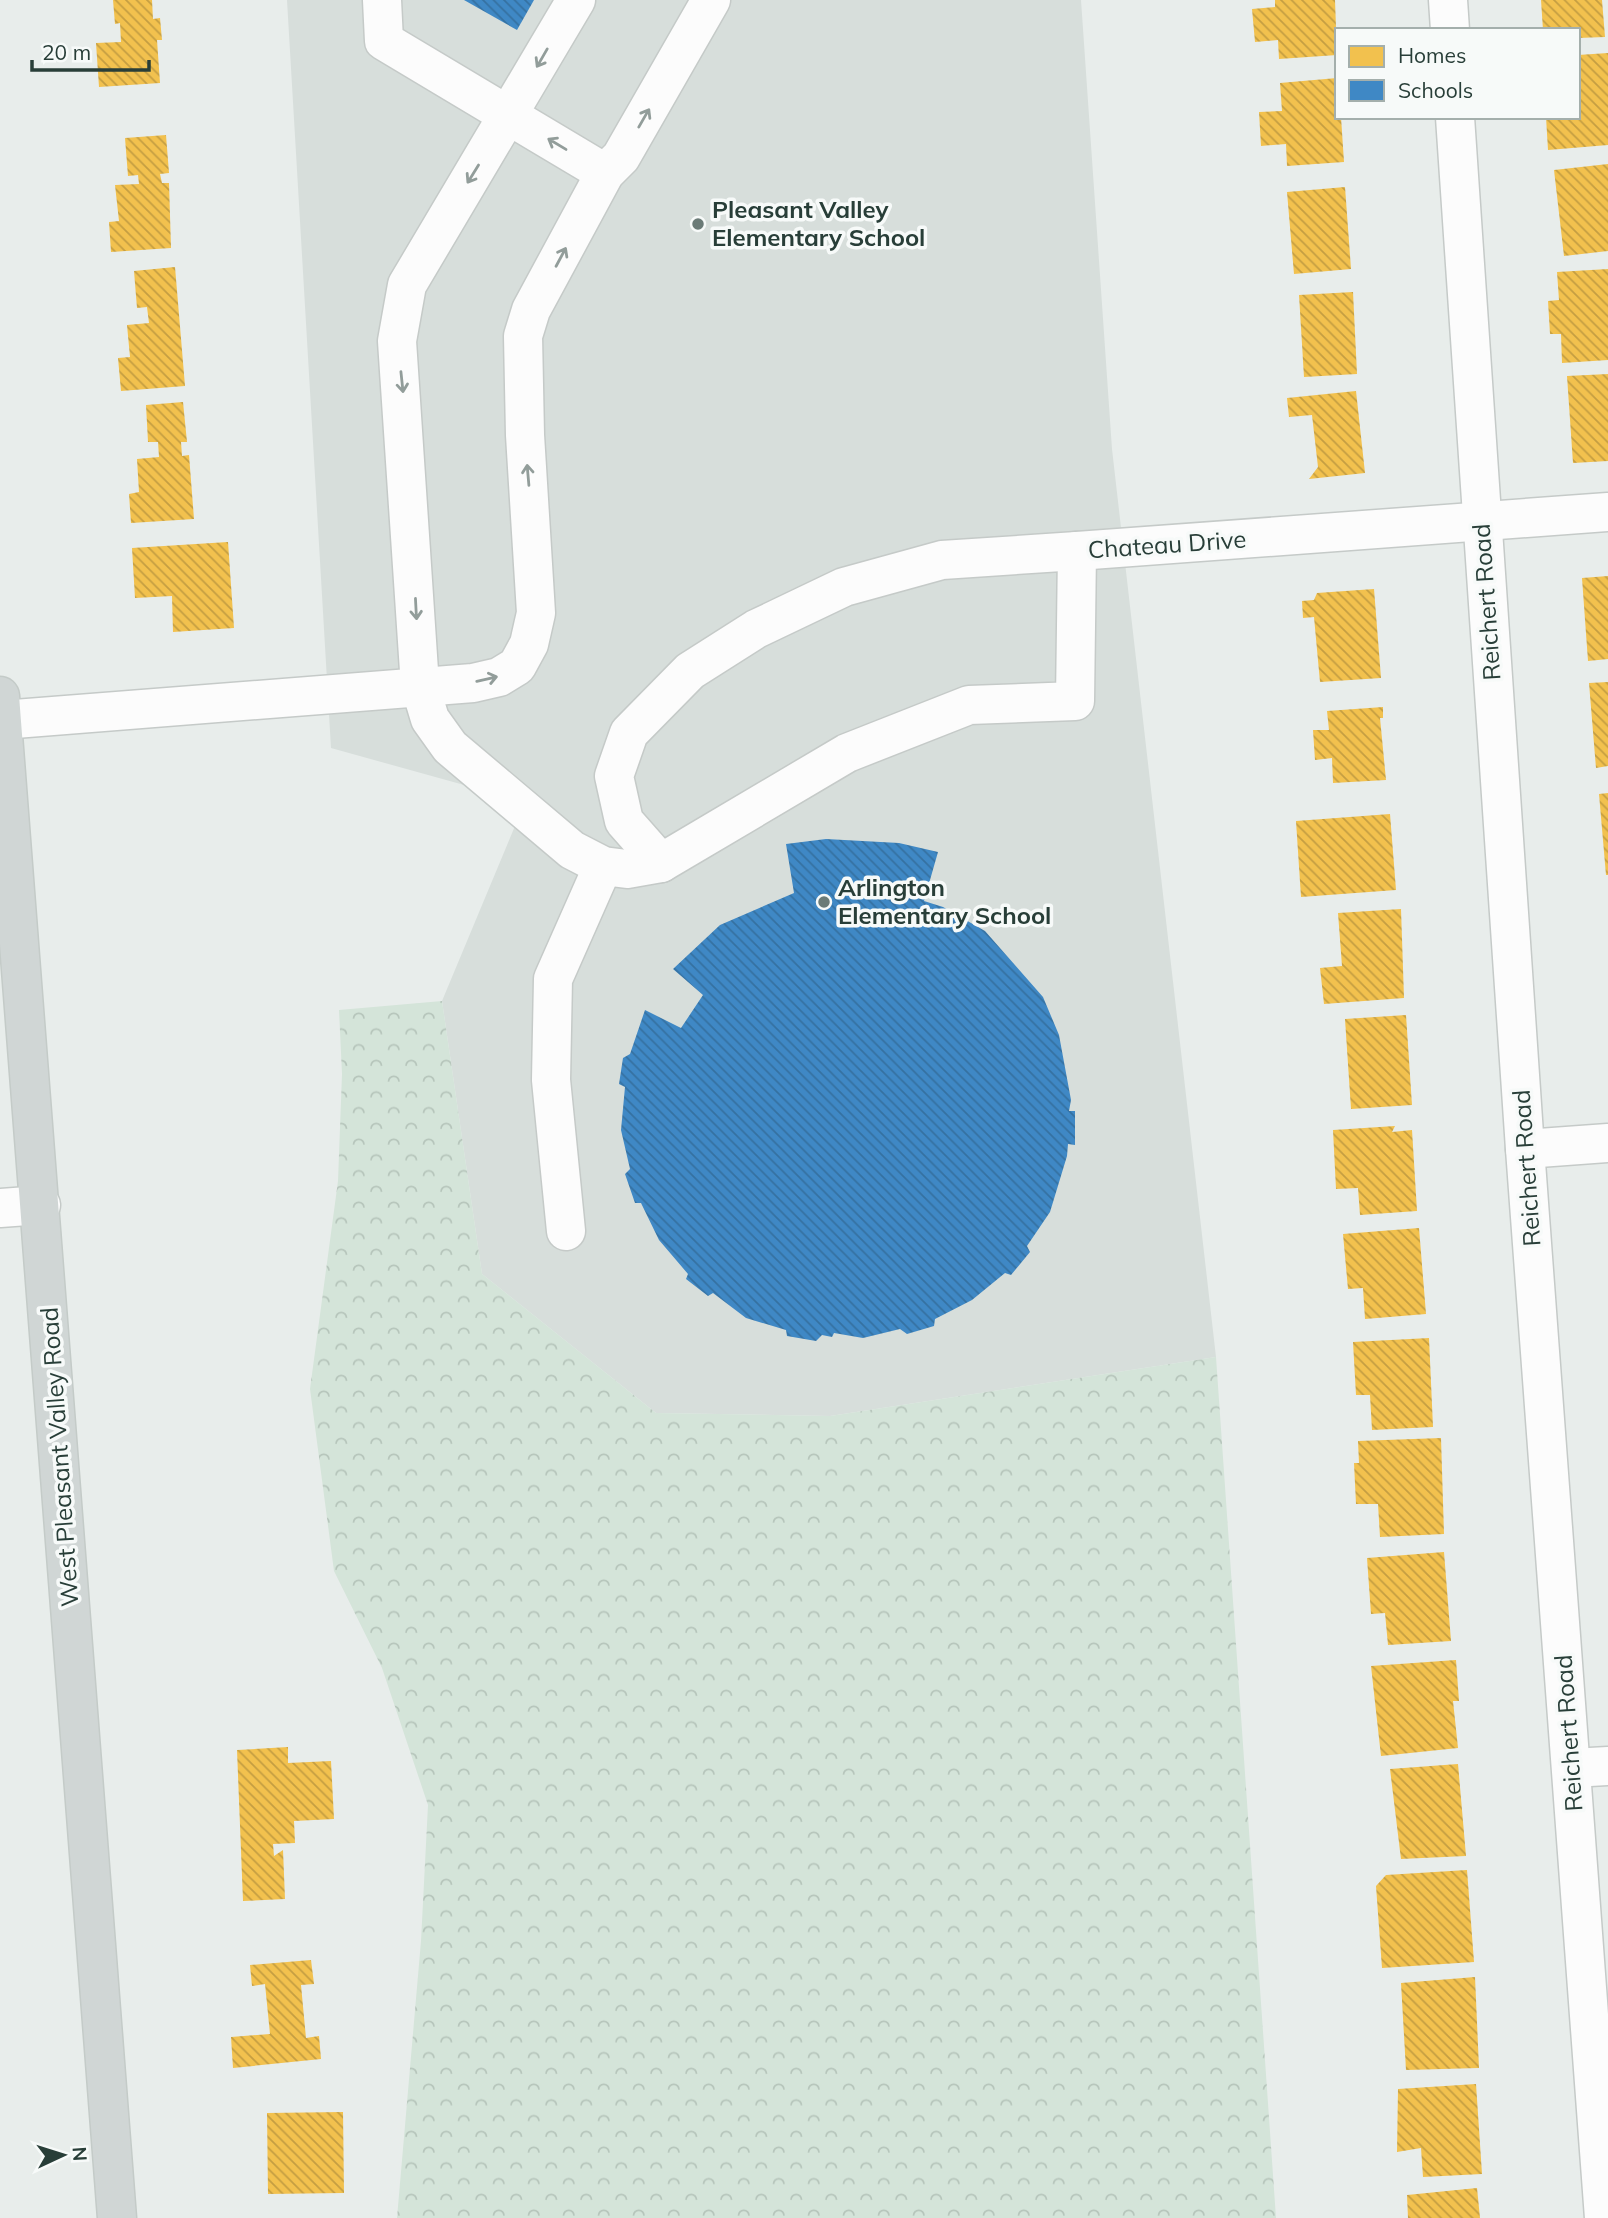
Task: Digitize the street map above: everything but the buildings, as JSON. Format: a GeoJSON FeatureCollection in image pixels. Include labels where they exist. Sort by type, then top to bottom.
{"type":"FeatureCollection","features":[{"type":"Feature","properties":{"kind":"main road","name":"West Pleasant Valley Road"},"geometry":{"type":"LineString","coordinates":[[1,708],[2,762],[41,1205],[117,2218]]}},
{"type":"Feature","properties":{"kind":"street"},"geometry":{"type":"LineString","coordinates":[[382,0],[384,41],[604,173]]}},
{"type":"Feature","properties":{"kind":"street"},"geometry":{"type":"LineString","coordinates":[[576,0],[407,285],[397,341],[420,686],[430,719],[450,747],[572,850],[603,866],[627,869],[661,863]]}},
{"type":"Feature","properties":{"kind":"street"},"geometry":{"type":"LineString","coordinates":[[1,708],[473,683],[499,677],[516,666],[529,644],[536,599],[525,435],[523,336],[531,310],[604,173],[621,158],[711,0]]}},
{"type":"Feature","properties":{"kind":"street"},"geometry":{"type":"LineString","coordinates":[[1448,0],[1450,28]]}},
{"type":"Feature","properties":{"kind":"street","name":"Reichert Road"},"geometry":{"type":"LineString","coordinates":[[1455,119],[1525,1149],[1590,1767],[1604,2218]]}},
{"type":"Feature","properties":{"kind":"street","name":"Chateau Drive"},"geometry":{"type":"LineString","coordinates":[[661,863],[847,753],[969,705],[1075,701],[1077,551],[1608,512]]}},
{"type":"Feature","properties":{"kind":"street"},"geometry":{"type":"LineString","coordinates":[[661,863],[624,821],[614,776],[629,733],[690,671],[756,629],[844,587],[942,559],[1077,551]]}},
{"type":"Feature","properties":{"kind":"street"},"geometry":{"type":"LineString","coordinates":[[566,1231],[551,1080],[553,979],[603,866]]}},
{"type":"Feature","properties":{"kind":"street"},"geometry":{"type":"LineString","coordinates":[[1525,1149],[1608,1143]]}},
{"type":"Feature","properties":{"kind":"street"},"geometry":{"type":"LineString","coordinates":[[0,1209],[41,1205]]}},
{"type":"Feature","properties":{"kind":"shaded area"},"geometry":{"type":"Polygon","coordinates":[[[287,0],[1081,0],[1112,449],[1216,1357],[830,1416],[656,1413],[482,1274],[442,1001],[525,802],[331,748],[287,0]]]}},
{"type":"Feature","properties":{"kind":"green space"},"geometry":{"type":"Polygon","coordinates":[[[442,1001],[482,1274],[656,1413],[830,1416],[1216,1357],[1276,2218],[397,2218],[421,1941],[428,1805],[382,1668],[334,1571],[310,1389],[338,1181],[342,1074],[339,1010],[442,1001]]]}},
{"type":"Feature","properties":{"kind":"place","name":"Pleasant Valley Elementary School"},"geometry":{"type":"Point","coordinates":[698,224]}},
{"type":"Feature","properties":{"kind":"place","name":"Arlington Elementary School"},"geometry":{"type":"Point","coordinates":[824,902]}}]}
